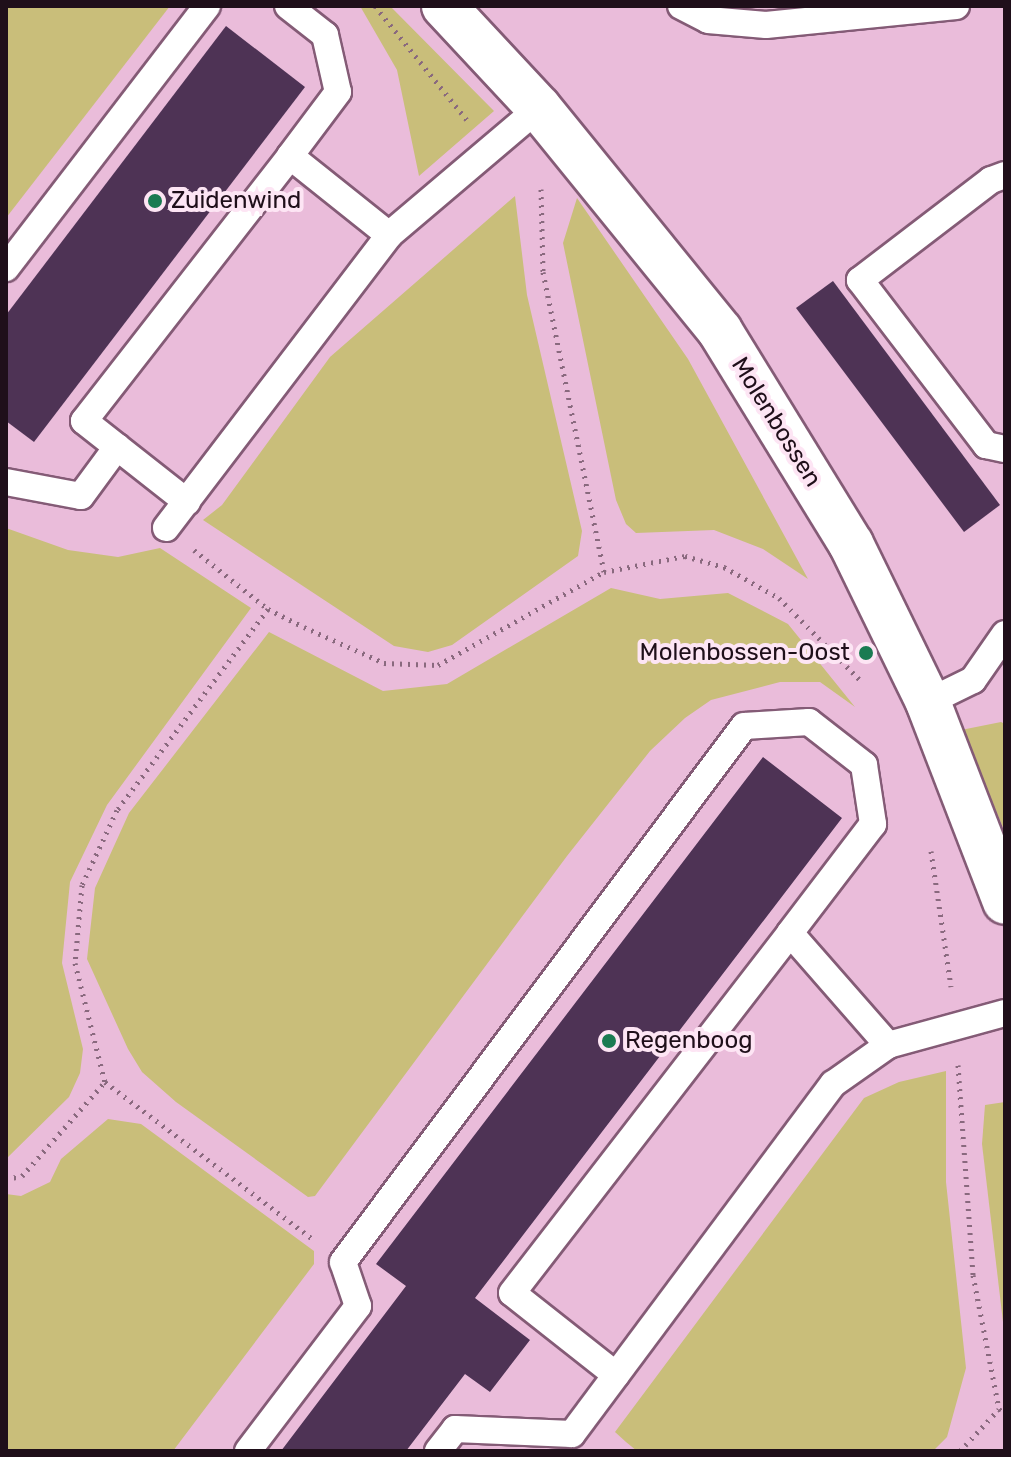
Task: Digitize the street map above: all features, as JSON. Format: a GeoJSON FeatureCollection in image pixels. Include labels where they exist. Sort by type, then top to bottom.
{"type":"FeatureCollection","features":[{"type":"Feature","properties":{"kind":"street","name":"Molenbossen"},"geometry":{"type":"LineString","coordinates":[[444,6],[539,108],[720,331],[851,544],[928,702],[1005,902]]}},
{"type":"Feature","properties":{"kind":"lane"},"geometry":{"type":"LineString","coordinates":[[6,268],[207,6]]}},
{"type":"Feature","properties":{"kind":"lane"},"geometry":{"type":"LineString","coordinates":[[187,502],[84,421],[338,92],[325,35],[288,6]]}},
{"type":"Feature","properties":{"kind":"lane"},"geometry":{"type":"LineString","coordinates":[[681,6],[708,20],[766,25],[956,6]]}},
{"type":"Feature","properties":{"kind":"lane"},"geometry":{"type":"LineString","coordinates":[[166,528],[389,235],[539,108]]}},
{"type":"Feature","properties":{"kind":"lane"},"geometry":{"type":"LineString","coordinates":[[290,156],[389,235]]}},
{"type":"Feature","properties":{"kind":"lane"},"geometry":{"type":"LineString","coordinates":[[1005,175],[991,180],[860,280],[986,445],[1005,449]]}},
{"type":"Feature","properties":{"kind":"lane"},"geometry":{"type":"LineString","coordinates":[[6,482],[81,496],[117,447]]}},
{"type":"Feature","properties":{"kind":"lane"},"geometry":{"type":"LineString","coordinates":[[928,702],[973,680],[1005,634]]}},
{"type":"Feature","properties":{"kind":"lane"},"geometry":{"type":"LineString","coordinates":[[248,1451],[358,1306],[343,1262],[744,726],[809,722],[864,765],[873,824],[512,1293],[616,1375]]}},
{"type":"Feature","properties":{"kind":"lane"},"geometry":{"type":"LineString","coordinates":[[790,933],[888,1045]]}},
{"type":"Feature","properties":{"kind":"lane"},"geometry":{"type":"LineString","coordinates":[[438,1451],[455,1429],[572,1434],[833,1084],[888,1045],[1005,1013]]}},
{"type":"Feature","properties":{"kind":"path"},"geometry":{"type":"LineString","coordinates":[[375,6],[489,150]]}},
{"type":"Feature","properties":{"kind":"path"},"geometry":{"type":"LineString","coordinates":[[541,183],[543,272],[604,572]]}},
{"type":"Feature","properties":{"kind":"path"},"geometry":{"type":"LineString","coordinates":[[166,528],[268,609],[384,663],[438,665],[604,572],[685,556],[724,567],[779,598],[851,666],[867,690]]}},
{"type":"Feature","properties":{"kind":"path"},"geometry":{"type":"LineString","coordinates":[[268,609],[117,810],[82,885],[75,963],[105,1082],[343,1262]]}},
{"type":"Feature","properties":{"kind":"path"},"geometry":{"type":"LineString","coordinates":[[929,836],[955,1027],[973,1275],[999,1409],[1005,1414]]}},
{"type":"Feature","properties":{"kind":"path"},"geometry":{"type":"LineString","coordinates":[[6,1179],[22,1176],[105,1082]]}},
{"type":"Feature","properties":{"kind":"path"},"geometry":{"type":"LineString","coordinates":[[960,1451],[999,1409]]}},
{"type":"Feature","properties":{"kind":"shaded area"},"geometry":{"type":"Polygon","coordinates":[[[6,6],[170,6],[6,218],[6,6]]]}},
{"type":"Feature","properties":{"kind":"shaded area"},"geometry":{"type":"Polygon","coordinates":[[[360,6],[390,6],[494,111],[419,176],[397,70],[360,6]]]}},
{"type":"Feature","properties":{"kind":"shaded area"},"geometry":{"type":"Polygon","coordinates":[[[515,196],[527,295],[582,531],[578,556],[452,645],[428,652],[394,646],[203,520],[222,505],[330,357],[515,196]]]}},
{"type":"Feature","properties":{"kind":"shaded area"},"geometry":{"type":"Polygon","coordinates":[[[577,198],[688,359],[808,579],[763,549],[714,530],[636,533],[626,524],[616,500],[563,243],[577,198]]]}},
{"type":"Feature","properties":{"kind":"shaded area"},"geometry":{"type":"Polygon","coordinates":[[[6,528],[68,550],[118,557],[160,548],[251,608],[107,805],[70,882],[62,963],[83,1049],[80,1073],[69,1097],[6,1159],[6,528]]]}},
{"type":"Feature","properties":{"kind":"shaded area"},"geometry":{"type":"Polygon","coordinates":[[[611,588],[660,599],[728,593],[788,624],[855,707],[820,682],[780,682],[711,700],[685,718],[650,751],[567,856],[315,1196],[308,1197],[176,1102],[142,1072],[128,1049],[87,959],[95,888],[129,813],[269,632],[383,691],[447,684],[611,588]]]}},
{"type":"Feature","properties":{"kind":"shaded area"},"geometry":{"type":"Polygon","coordinates":[[[1001,722],[1005,724],[1005,832],[961,730],[1001,722]]]}},
{"type":"Feature","properties":{"kind":"shaded area"},"geometry":{"type":"Polygon","coordinates":[[[946,1071],[946,1182],[966,1368],[947,1437],[933,1451],[637,1451],[626,1442],[615,1432],[864,1098],[899,1082],[946,1071]]]}},
{"type":"Feature","properties":{"kind":"shaded area"},"geometry":{"type":"Polygon","coordinates":[[[1005,1102],[1005,1339],[982,1144],[985,1105],[1005,1102]]]}},
{"type":"Feature","properties":{"kind":"shaded area"},"geometry":{"type":"Polygon","coordinates":[[[108,1119],[141,1124],[314,1251],[314,1264],[173,1451],[6,1451],[6,1194],[21,1196],[50,1182],[61,1159],[108,1119]]]}},
{"type":"Feature","properties":{"kind":"building","name":"Zuidenwind"},"geometry":{"type":"Polygon","coordinates":[[[226,26],[305,87],[34,442],[6,421],[6,315],[226,26]]]}},
{"type":"Feature","properties":{"kind":"building"},"geometry":{"type":"Polygon","coordinates":[[[833,281],[1000,505],[964,532],[796,308],[833,281]]]}},
{"type":"Feature","properties":{"kind":"building","name":"Regenboog"},"geometry":{"type":"Polygon","coordinates":[[[763,757],[842,818],[475,1298],[530,1340],[490,1392],[465,1374],[406,1451],[281,1451],[406,1286],[376,1264],[763,757]]]}},
{"type":"Feature","properties":{"kind":"place","name":"Zuidenwind"},"geometry":{"type":"Point","coordinates":[155,201]}},
{"type":"Feature","properties":{"kind":"place","name":"Molenbossen-Oost"},"geometry":{"type":"Point","coordinates":[866,653]}},
{"type":"Feature","properties":{"kind":"place","name":"Regenboog"},"geometry":{"type":"Point","coordinates":[609,1041]}}]}
